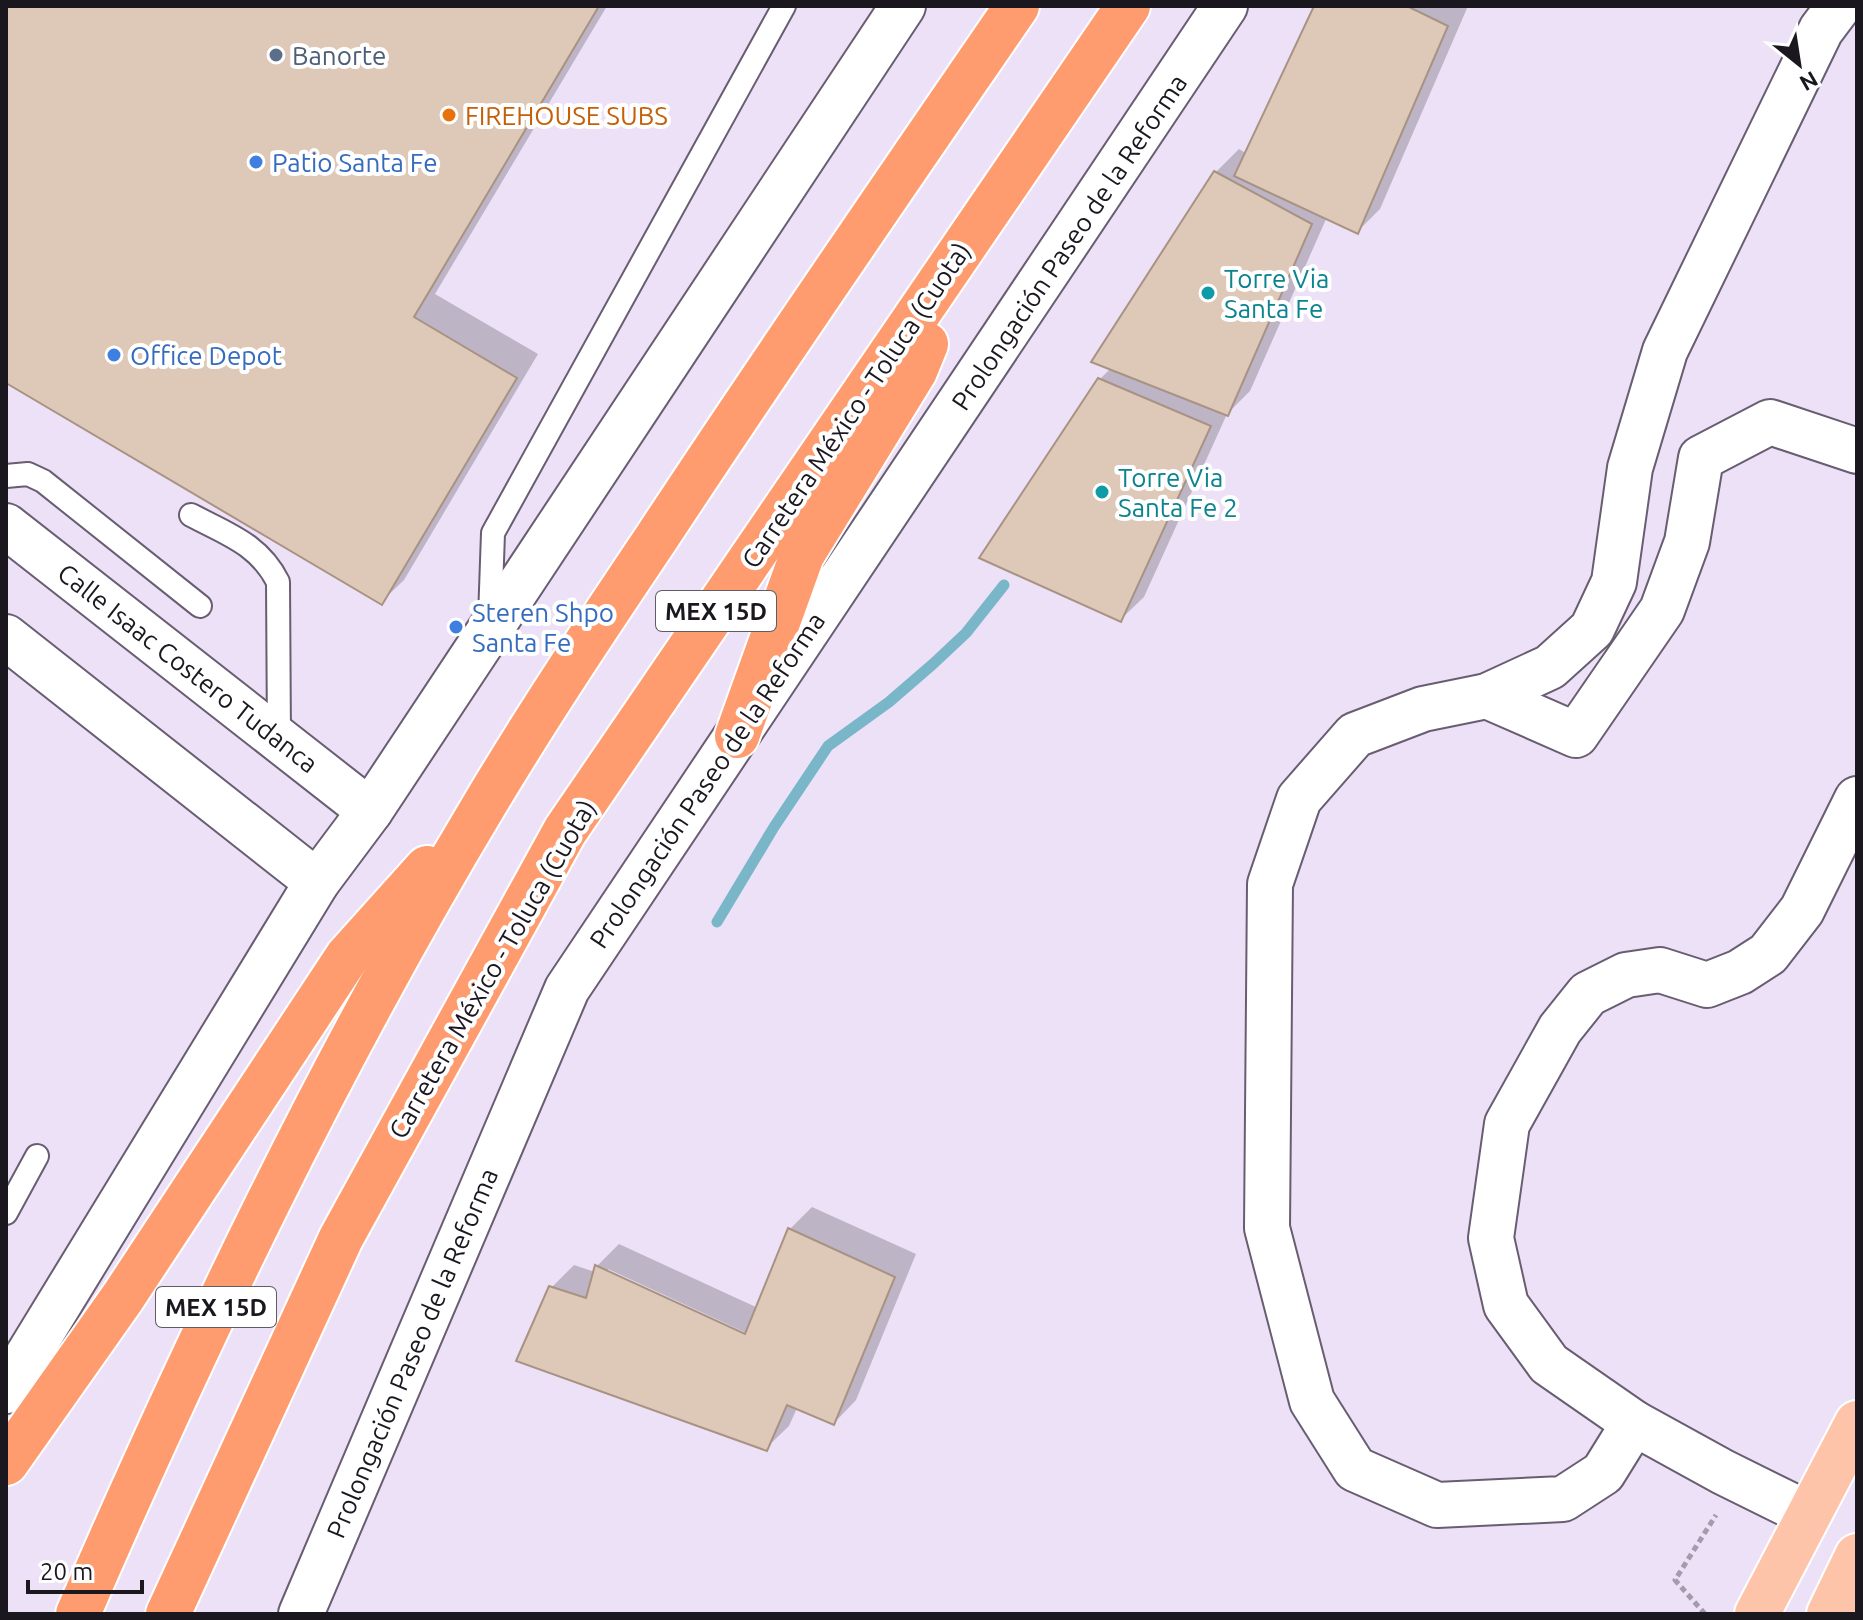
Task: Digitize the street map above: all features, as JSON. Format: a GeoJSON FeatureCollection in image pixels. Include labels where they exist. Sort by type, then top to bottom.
{"type":"FeatureCollection","features":[{"type":"Feature","properties":{"kind":"highway","name":"MEX 15D"},"geometry":{"type":"LineString","coordinates":[[78,1614],[159,1429],[235,1268],[368,1007],[487,800],[584,646],[739,413],[1017,6]]}},
{"type":"Feature","properties":{"kind":"highway","name":"Carretera México - Toluca (Cuota)"},"geometry":{"type":"LineString","coordinates":[[168,1614],[341,1238],[565,831],[1128,6]]}},
{"type":"Feature","properties":{"kind":"highway"},"geometry":{"type":"LineString","coordinates":[[737,736],[802,555],[915,371],[967,243]]}},
{"type":"Feature","properties":{"kind":"highway"},"geometry":{"type":"LineString","coordinates":[[6,1463],[123,1297],[347,957],[487,800]]}},
{"type":"Feature","properties":{"kind":"main road"},"geometry":{"type":"LineString","coordinates":[[1757,1614],[1857,1423]]}},
{"type":"Feature","properties":{"kind":"main road"},"geometry":{"type":"LineString","coordinates":[[1829,1614],[1857,1556]]}},
{"type":"Feature","properties":{"kind":"street"},"geometry":{"type":"LineString","coordinates":[[6,1391],[317,882],[370,811],[903,6]]}},
{"type":"Feature","properties":{"kind":"street","name":"Prolongación Paseo de la Reforma"},"geometry":{"type":"LineString","coordinates":[[301,1614],[567,989],[1225,6]]}},
{"type":"Feature","properties":{"kind":"street"},"geometry":{"type":"LineString","coordinates":[[1634,1423],[1603,1473],[1563,1499],[1437,1505],[1355,1469],[1312,1401],[1267,1228],[1270,884],[1299,799],[1355,735],[1423,709],[1487,696],[1550,667],[1592,629],[1614,582],[1630,468],[1665,351],[1821,30],[1839,6]]}},
{"type":"Feature","properties":{"kind":"street"},"geometry":{"type":"LineString","coordinates":[[1487,696],[1576,735],[1662,610],[1687,542],[1701,458],[1770,422],[1857,451]]}},
{"type":"Feature","properties":{"kind":"street"},"geometry":{"type":"LineString","coordinates":[[1630,468],[1693,505]]}},
{"type":"Feature","properties":{"kind":"street","name":"Calle Isaac Costero Tudanca"},"geometry":{"type":"LineString","coordinates":[[6,526],[370,811]]}},
{"type":"Feature","properties":{"kind":"street"},"geometry":{"type":"LineString","coordinates":[[6,637],[317,882]]}},
{"type":"Feature","properties":{"kind":"street"},"geometry":{"type":"LineString","coordinates":[[1808,1514],[1634,1423],[1549,1364],[1506,1305],[1491,1238],[1507,1124],[1560,1029],[1588,994],[1626,975],[1660,970],[1707,985],[1740,972],[1768,954],[1802,910],[1857,799]]}},
{"type":"Feature","properties":{"kind":"lane"},"geometry":{"type":"LineString","coordinates":[[490,627],[493,533],[784,6]]}},
{"type":"Feature","properties":{"kind":"lane"},"geometry":{"type":"LineString","coordinates":[[6,476],[28,474],[43,481],[200,606]]}},
{"type":"Feature","properties":{"kind":"lane"},"geometry":{"type":"LineString","coordinates":[[191,515],[250,546],[268,561],[278,582],[279,740]]}},
{"type":"Feature","properties":{"kind":"lane"},"geometry":{"type":"LineString","coordinates":[[6,1213],[37,1156]]}},
{"type":"Feature","properties":{"kind":"path"},"geometry":{"type":"LineString","coordinates":[[1705,1614],[1675,1580],[1717,1515]]}},
{"type":"Feature","properties":{"kind":"building","name":"Patio Santa Fe"},"geometry":{"type":"Polygon","coordinates":[[[6,6],[599,6],[414,317],[517,378],[382,605],[6,383],[6,6]]]}},
{"type":"Feature","properties":{"kind":"building"},"geometry":{"type":"Polygon","coordinates":[[[1314,6],[1407,6],[1448,26],[1358,234],[1234,176],[1314,6]]]}},
{"type":"Feature","properties":{"kind":"building","name":"Torre Via Santa Fe"},"geometry":{"type":"Polygon","coordinates":[[[1214,171],[1312,224],[1228,416],[1091,362],[1214,171]]]}},
{"type":"Feature","properties":{"kind":"building","name":"Torre Via Santa Fe 2"},"geometry":{"type":"Polygon","coordinates":[[[1098,378],[1211,426],[1121,622],[979,558],[1098,378]]]}},
{"type":"Feature","properties":{"kind":"building"},"geometry":{"type":"Polygon","coordinates":[[[788,1228],[895,1277],[834,1425],[787,1405],[767,1451],[516,1361],[549,1286],[586,1298],[595,1265],[745,1334],[788,1228]]]}},
{"type":"Feature","properties":{"kind":"waterway"},"geometry":{"type":"LineString","coordinates":[[717,922],[774,827],[828,746],[889,702],[933,664],[966,633],[1004,585]]}},
{"type":"Feature","properties":{"kind":"place","name":"Banorte"},"geometry":{"type":"Point","coordinates":[276,55]}},
{"type":"Feature","properties":{"kind":"place","name":"FIREHOUSE SUBS"},"geometry":{"type":"Point","coordinates":[449,115]}},
{"type":"Feature","properties":{"kind":"place","name":"Patio Santa Fe"},"geometry":{"type":"Point","coordinates":[256,162]}},
{"type":"Feature","properties":{"kind":"place","name":"Torre Via Santa Fe"},"geometry":{"type":"Point","coordinates":[1208,293]}},
{"type":"Feature","properties":{"kind":"place","name":"Office Depot"},"geometry":{"type":"Point","coordinates":[114,355]}},
{"type":"Feature","properties":{"kind":"place","name":"Torre Via Santa Fe 2"},"geometry":{"type":"Point","coordinates":[1102,492]}},
{"type":"Feature","properties":{"kind":"place","name":"Steren Shpo Santa Fe"},"geometry":{"type":"Point","coordinates":[456,627]}}]}
